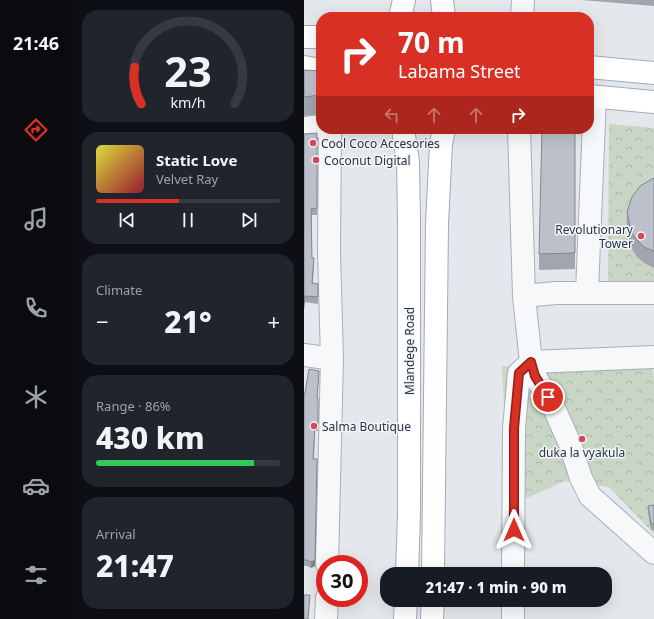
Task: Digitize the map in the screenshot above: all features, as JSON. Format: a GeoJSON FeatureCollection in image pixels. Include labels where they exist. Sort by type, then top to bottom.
{"type":"FeatureCollection","features":[{"type":"Feature","properties":{"kind":"main road"},"geometry":{"type":"LineString","coordinates":[[401,12],[404,0]]}},
{"type":"Feature","properties":{"kind":"main road"},"geometry":{"type":"LineString","coordinates":[[442,0],[443,12]]}},
{"type":"Feature","properties":{"kind":"main road"},"geometry":{"type":"LineString","coordinates":[[304,37],[316,37]]}},
{"type":"Feature","properties":{"kind":"main road"},"geometry":{"type":"LineString","coordinates":[[304,67],[316,69]]}},
{"type":"Feature","properties":{"kind":"main road"},"geometry":{"type":"LineString","coordinates":[[594,67],[654,73]]}},
{"type":"Feature","properties":{"kind":"main road"},"geometry":{"type":"LineString","coordinates":[[594,96],[654,102]]}},
{"type":"Feature","properties":{"kind":"main road","name":"Mlandege Road"},"geometry":{"type":"LineString","coordinates":[[404,134],[408,162],[409,222],[409,514],[407,567]]}},
{"type":"Feature","properties":{"kind":"main road"},"geometry":{"type":"LineString","coordinates":[[433,567],[437,223],[441,144],[443,134]]}},
{"type":"Feature","properties":{"kind":"main road"},"geometry":{"type":"LineString","coordinates":[[409,514],[434,513]]}},
{"type":"Feature","properties":{"kind":"main road"},"geometry":{"type":"LineString","coordinates":[[406,607],[406,619]]}},
{"type":"Feature","properties":{"kind":"main road"},"geometry":{"type":"LineString","coordinates":[[432,619],[433,607]]}},
{"type":"Feature","properties":{"kind":"street"},"geometry":{"type":"LineString","coordinates":[[522,12],[523,0]]}},
{"type":"Feature","properties":{"kind":"street"},"geometry":{"type":"LineString","coordinates":[[304,128],[316,127]]}},
{"type":"Feature","properties":{"kind":"street"},"geometry":{"type":"LineString","coordinates":[[327,555],[332,359],[329,251],[330,134]]}},
{"type":"Feature","properties":{"kind":"street"},"geometry":{"type":"LineString","coordinates":[[519,134],[524,296],[531,362],[535,376],[554,408],[570,444],[581,478],[590,496],[654,553]]}},
{"type":"Feature","properties":{"kind":"street"},"geometry":{"type":"LineString","coordinates":[[587,292],[591,134]]}},
{"type":"Feature","properties":{"kind":"street"},"geometry":{"type":"LineString","coordinates":[[524,296],[587,292],[654,293]]}},
{"type":"Feature","properties":{"kind":"street"},"geometry":{"type":"LineString","coordinates":[[304,355],[332,359]]}},
{"type":"Feature","properties":{"kind":"street"},"geometry":{"type":"LineString","coordinates":[[514,567],[514,428],[519,373],[531,362],[654,357]]}},
{"type":"Feature","properties":{"kind":"street"},"geometry":{"type":"LineString","coordinates":[[326,619],[327,607]]}},
{"type":"Feature","properties":{"kind":"street"},"geometry":{"type":"LineString","coordinates":[[513,607],[513,619]]}},
{"type":"Feature","properties":{"kind":"green space"},"geometry":{"type":"Polygon","coordinates":[[[609,124],[654,128],[654,283],[608,282],[609,124]]]}},
{"type":"Feature","properties":{"kind":"green space"},"geometry":{"type":"Polygon","coordinates":[[[502,366],[653,369],[654,534],[609,487],[565,481],[509,506],[502,366]]]}},
{"type":"Feature","properties":{"kind":"building"},"geometry":{"type":"Polygon","coordinates":[[[304,70],[316,71],[316,96],[304,97],[304,70]]]}},
{"type":"Feature","properties":{"kind":"building"},"geometry":{"type":"Polygon","coordinates":[[[304,134],[317,134],[317,208],[311,209],[312,258],[314,258],[312,283],[318,284],[318,297],[305,296],[304,303],[304,134]]]}},
{"type":"Feature","properties":{"kind":"building"},"geometry":{"type":"Polygon","coordinates":[[[542,134],[575,134],[575,253],[539,254],[542,134]]]}},
{"type":"Feature","properties":{"kind":"building","name":"Revolutionary Tower"},"geometry":{"type":"Polygon","coordinates":[[[654,178],[654,251],[644,247],[631,232],[627,212],[632,197],[640,186],[654,178]]]}},
{"type":"Feature","properties":{"kind":"building"},"geometry":{"type":"Polygon","coordinates":[[[309,369],[319,371],[317,398],[318,425],[315,424],[313,459],[317,459],[315,560],[311,562],[304,560],[304,398],[309,369]]]}},
{"type":"Feature","properties":{"kind":"building"},"geometry":{"type":"Polygon","coordinates":[[[654,505],[654,524],[651,524],[648,506],[654,505]]]}},
{"type":"Feature","properties":{"kind":"building"},"geometry":{"type":"Polygon","coordinates":[[[304,595],[310,595],[308,619],[304,619],[304,595]]]}},
{"type":"Feature","properties":{"kind":"place","name":"Cool Coco Accesories"},"geometry":{"type":"Point","coordinates":[313,143]}},
{"type":"Feature","properties":{"kind":"place","name":"Coconut Digital"},"geometry":{"type":"Point","coordinates":[316,160]}},
{"type":"Feature","properties":{"kind":"place","name":"Revolutionary Tower"},"geometry":{"type":"Point","coordinates":[641,236]}},
{"type":"Feature","properties":{"kind":"place","name":"Salma Boutique"},"geometry":{"type":"Point","coordinates":[314,426]}},
{"type":"Feature","properties":{"kind":"place","name":"duka la vyakula"},"geometry":{"type":"Point","coordinates":[582,439]}},
{"type":"Feature","properties":{"kind":"route"},"geometry":{"type":"LineString","coordinates":[[514,530],[514,428],[519,373],[531,362],[535,376],[548,397]]}}]}
